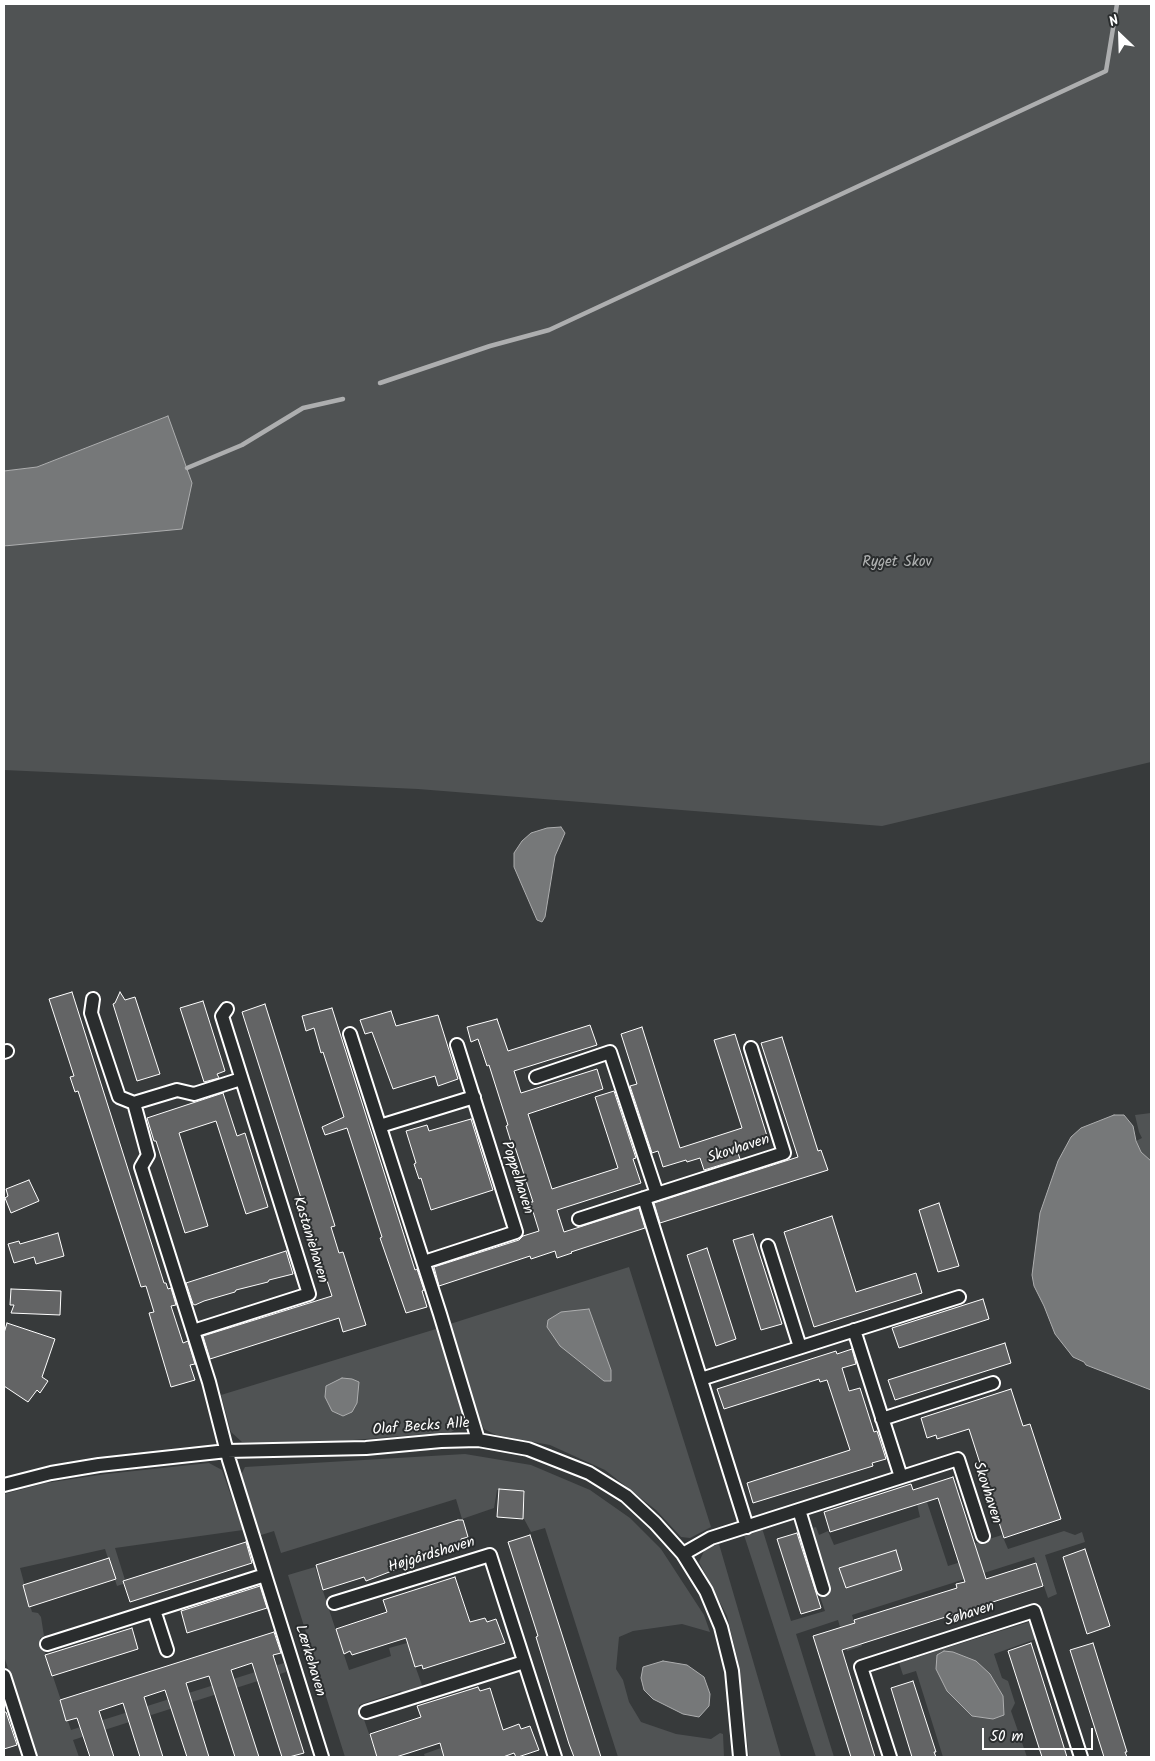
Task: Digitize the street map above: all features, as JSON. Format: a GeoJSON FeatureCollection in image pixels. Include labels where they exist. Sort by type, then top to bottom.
{"type":"FeatureCollection","features":[{"type":"Feature","properties":{"kind":"street"},"geometry":{"type":"LineString","coordinates":[[93,999],[91,1013],[119,1097],[134,1103],[177,1090],[194,1094],[241,1079]]}},
{"type":"Feature","properties":{"kind":"street","name":"Kastaniehaven"},"geometry":{"type":"LineString","coordinates":[[193,1331],[309,1294],[222,1016],[227,1009]]}},
{"type":"Feature","properties":{"kind":"street"},"geometry":{"type":"LineString","coordinates":[[350,1034],[424,1262],[478,1440]]}},
{"type":"Feature","properties":{"kind":"street","name":"Poppelhaven"},"geometry":{"type":"LineString","coordinates":[[424,1262],[516,1232],[457,1045]]}},
{"type":"Feature","properties":{"kind":"street","name":"Skovhaven"},"geometry":{"type":"LineString","coordinates":[[579,1219],[784,1153],[751,1048]]}},
{"type":"Feature","properties":{"kind":"street"},"geometry":{"type":"LineString","coordinates":[[536,1077],[610,1052],[701,1379],[747,1527]]}},
{"type":"Feature","properties":{"kind":"street"},"geometry":{"type":"LineString","coordinates":[[380,1126],[474,1098]]}},
{"type":"Feature","properties":{"kind":"street"},"geometry":{"type":"LineString","coordinates":[[134,1103],[148,1155],[142,1167],[209,1382],[227,1451]]}},
{"type":"Feature","properties":{"kind":"street"},"geometry":{"type":"LineString","coordinates":[[768,1246],[800,1347]]}},
{"type":"Feature","properties":{"kind":"street"},"geometry":{"type":"LineString","coordinates":[[701,1379],[959,1297]]}},
{"type":"Feature","properties":{"kind":"street"},"geometry":{"type":"LineString","coordinates":[[854,1330],[901,1477]]}},
{"type":"Feature","properties":{"kind":"street"},"geometry":{"type":"LineString","coordinates":[[882,1419],[993,1383]]}},
{"type":"Feature","properties":{"kind":"street","name":"Olaf Becks Alle"},"geometry":{"type":"LineString","coordinates":[[4,1485],[51,1473],[99,1465],[227,1451],[366,1448],[441,1441],[478,1440],[528,1449],[589,1473],[626,1496],[655,1523],[683,1554],[706,1591],[721,1627],[732,1671],[740,1757]]}},
{"type":"Feature","properties":{"kind":"street","name":"Lærkehaven"},"geometry":{"type":"LineString","coordinates":[[227,1451],[322,1757]]}},
{"type":"Feature","properties":{"kind":"street","name":"Skovhaven"},"geometry":{"type":"LineString","coordinates":[[683,1554],[711,1538],[958,1459],[983,1536]]}},
{"type":"Feature","properties":{"kind":"street"},"geometry":{"type":"LineString","coordinates":[[799,1510],[823,1589]]}},
{"type":"Feature","properties":{"kind":"street","name":"Højgårdshaven"},"geometry":{"type":"LineString","coordinates":[[334,1603],[490,1555],[555,1757]]}},
{"type":"Feature","properties":{"kind":"street"},"geometry":{"type":"LineString","coordinates":[[47,1644],[265,1575]]}},
{"type":"Feature","properties":{"kind":"street"},"geometry":{"type":"LineString","coordinates":[[154,1610],[167,1650]]}},
{"type":"Feature","properties":{"kind":"street","name":"Søhaven"},"geometry":{"type":"LineString","coordinates":[[890,1757],[861,1667],[1034,1611],[1081,1757]]}},
{"type":"Feature","properties":{"kind":"street"},"geometry":{"type":"LineString","coordinates":[[366,1712],[524,1662]]}},
{"type":"Feature","properties":{"kind":"street"},"geometry":{"type":"LineString","coordinates":[[4,1676],[30,1757]]}},
{"type":"Feature","properties":{"kind":"green space","name":"Ryget Skov"},"geometry":{"type":"Polygon","coordinates":[[[4,4],[1151,4],[1151,762],[882,826],[418,789],[4,770],[4,546],[6,547],[168,416],[37,467],[4,471],[4,4]]]}},
{"type":"Feature","properties":{"kind":"green space"},"geometry":{"type":"Polygon","coordinates":[[[1151,1113],[1151,1161],[1141,1152],[1136,1141],[1142,1138],[1135,1115],[1151,1113]]]}},
{"type":"Feature","properties":{"kind":"green space"},"geometry":{"type":"Polygon","coordinates":[[[629,1267],[711,1527],[690,1538],[681,1537],[656,1510],[605,1470],[550,1445],[496,1435],[484,1429],[473,1405],[450,1324],[629,1267]]]}},
{"type":"Feature","properties":{"kind":"green space"},"geometry":{"type":"Polygon","coordinates":[[[436,1329],[465,1415],[461,1426],[451,1432],[316,1443],[242,1442],[231,1432],[221,1395],[436,1329]]]}},
{"type":"Feature","properties":{"kind":"green space"},"geometry":{"type":"Polygon","coordinates":[[[465,1454],[531,1465],[590,1490],[630,1518],[661,1549],[704,1615],[710,1632],[682,1624],[633,1631],[619,1637],[616,1669],[623,1680],[629,1702],[641,1722],[676,1734],[711,1739],[720,1733],[723,1734],[724,1757],[618,1757],[545,1528],[531,1532],[523,1517],[525,1493],[497,1490],[494,1508],[462,1519],[456,1499],[281,1553],[274,1531],[258,1536],[241,1475],[245,1467],[465,1454]]]}},
{"type":"Feature","properties":{"kind":"green space"},"geometry":{"type":"Polygon","coordinates":[[[209,1463],[222,1470],[243,1530],[115,1548],[126,1583],[117,1586],[105,1549],[20,1568],[32,1612],[38,1613],[41,1617],[44,1636],[40,1638],[71,1730],[284,1663],[286,1672],[73,1740],[79,1757],[36,1757],[4,1656],[4,1494],[46,1483],[106,1474],[209,1463]]]}},
{"type":"Feature","properties":{"kind":"green space"},"geometry":{"type":"Polygon","coordinates":[[[927,1502],[948,1566],[977,1557],[973,1544],[1002,1535],[1008,1549],[1064,1531],[1075,1535],[1082,1532],[1085,1542],[1045,1555],[1057,1594],[1048,1598],[1034,1557],[852,1615],[862,1646],[847,1651],[838,1620],[796,1634],[834,1757],[816,1757],[744,1535],[762,1528],[791,1621],[825,1611],[819,1594],[809,1529],[816,1527],[819,1535],[828,1531],[834,1545],[920,1517],[917,1504],[927,1502]]]}},
{"type":"Feature","properties":{"kind":"green space"},"geometry":{"type":"Polygon","coordinates":[[[719,1544],[781,1757],[749,1757],[738,1661],[727,1616],[699,1562],[705,1549],[719,1544]]]}},
{"type":"Feature","properties":{"kind":"green space"},"geometry":{"type":"Polygon","coordinates":[[[315,1567],[349,1670],[391,1656],[389,1648],[407,1643],[423,1688],[403,1694],[401,1691],[359,1705],[377,1757],[345,1757],[288,1575],[315,1567]]]}},
{"type":"Feature","properties":{"kind":"green space"},"geometry":{"type":"Polygon","coordinates":[[[1029,1622],[1036,1639],[994,1654],[1002,1678],[1008,1681],[1015,1703],[1011,1711],[1027,1757],[943,1757],[916,1671],[903,1675],[899,1663],[1029,1622]]]}},
{"type":"Feature","properties":{"kind":"green space"},"geometry":{"type":"Polygon","coordinates":[[[441,1748],[444,1757],[425,1757],[424,1754],[441,1748]]]}},
{"type":"Feature","properties":{"kind":"shaded area"},"geometry":{"type":"Polygon","coordinates":[[[168,416],[192,483],[182,529],[4,546],[4,471],[37,467],[168,416]]]}},
{"type":"Feature","properties":{"kind":"shaded area"},"geometry":{"type":"Polygon","coordinates":[[[561,827],[565,833],[555,856],[545,917],[542,922],[537,920],[514,867],[514,853],[522,841],[531,833],[547,828],[561,827]]]}},
{"type":"Feature","properties":{"kind":"shaded area"},"geometry":{"type":"Polygon","coordinates":[[[1114,1115],[1124,1115],[1133,1126],[1136,1141],[1141,1152],[1151,1161],[1151,1390],[1086,1365],[1084,1362],[1073,1357],[1055,1334],[1034,1286],[1032,1275],[1040,1213],[1058,1161],[1071,1137],[1081,1128],[1114,1115]]]}},
{"type":"Feature","properties":{"kind":"shaded area"},"geometry":{"type":"Polygon","coordinates":[[[589,1309],[611,1370],[611,1381],[604,1381],[560,1346],[547,1327],[548,1320],[561,1312],[589,1309]]]}},
{"type":"Feature","properties":{"kind":"shaded area"},"geometry":{"type":"Polygon","coordinates":[[[342,1378],[359,1382],[357,1403],[352,1412],[343,1416],[332,1411],[325,1397],[326,1386],[342,1378]]]}},
{"type":"Feature","properties":{"kind":"shaded area"},"geometry":{"type":"Polygon","coordinates":[[[944,1651],[953,1652],[976,1661],[990,1674],[1003,1696],[1004,1715],[993,1719],[972,1716],[947,1691],[936,1669],[937,1655],[944,1651]]]}},
{"type":"Feature","properties":{"kind":"shaded area"},"geometry":{"type":"Polygon","coordinates":[[[663,1661],[687,1665],[704,1677],[710,1694],[709,1706],[699,1717],[683,1714],[653,1699],[644,1690],[641,1678],[643,1667],[663,1661]]]}},
{"type":"Feature","properties":{"kind":"building"},"geometry":{"type":"Polygon","coordinates":[[[72,992],[164,1283],[166,1283],[168,1289],[171,1288],[176,1305],[171,1306],[183,1343],[188,1341],[195,1364],[190,1365],[195,1380],[171,1387],[149,1313],[154,1312],[146,1286],[141,1287],[78,1091],[75,1092],[70,1077],[74,1076],[49,999],[72,992]]]}},
{"type":"Feature","properties":{"kind":"building"},"geometry":{"type":"Polygon","coordinates":[[[120,992],[125,1000],[135,997],[160,1074],[137,1081],[113,1004],[120,992]]]}},
{"type":"Feature","properties":{"kind":"building"},"geometry":{"type":"Polygon","coordinates":[[[203,1001],[225,1071],[217,1074],[219,1078],[204,1082],[180,1008],[203,1001]]]}},
{"type":"Feature","properties":{"kind":"building"},"geometry":{"type":"Polygon","coordinates":[[[265,1004],[335,1226],[331,1227],[339,1253],[343,1252],[366,1325],[343,1332],[339,1318],[210,1359],[203,1336],[332,1296],[319,1256],[316,1257],[310,1237],[313,1236],[242,1012],[265,1004]]]}},
{"type":"Feature","properties":{"kind":"building"},"geometry":{"type":"Polygon","coordinates":[[[332,1008],[415,1270],[417,1269],[424,1290],[422,1291],[427,1307],[406,1313],[380,1238],[382,1237],[347,1128],[325,1135],[322,1127],[344,1117],[314,1028],[306,1031],[302,1016],[332,1008]]]}},
{"type":"Feature","properties":{"kind":"building"},"geometry":{"type":"Polygon","coordinates":[[[391,1011],[396,1026],[438,1015],[458,1079],[438,1086],[435,1076],[393,1089],[372,1032],[365,1034],[360,1020],[391,1011]]]}},
{"type":"Feature","properties":{"kind":"building"},"geometry":{"type":"Polygon","coordinates":[[[497,1019],[508,1051],[590,1025],[597,1045],[514,1071],[521,1093],[597,1069],[603,1089],[528,1114],[552,1189],[618,1168],[595,1097],[614,1091],[636,1158],[633,1159],[641,1183],[557,1210],[564,1232],[639,1208],[645,1228],[557,1258],[555,1251],[531,1259],[530,1256],[439,1286],[434,1267],[519,1240],[523,1236],[539,1231],[530,1202],[533,1202],[513,1141],[511,1142],[506,1126],[508,1125],[489,1065],[487,1066],[478,1039],[471,1042],[467,1027],[497,1019]]]}},
{"type":"Feature","properties":{"kind":"building"},"geometry":{"type":"Polygon","coordinates":[[[642,1027],[680,1148],[742,1128],[714,1040],[735,1034],[767,1136],[739,1145],[740,1149],[737,1150],[740,1159],[704,1170],[700,1158],[663,1167],[658,1151],[652,1153],[630,1086],[637,1084],[621,1034],[642,1027]]]}},
{"type":"Feature","properties":{"kind":"building"},"geometry":{"type":"Polygon","coordinates":[[[782,1037],[818,1151],[821,1150],[828,1170],[660,1223],[654,1203],[798,1157],[761,1043],[782,1037]]]}},
{"type":"Feature","properties":{"kind":"building"},"geometry":{"type":"Polygon","coordinates":[[[223,1093],[237,1136],[245,1133],[268,1207],[246,1214],[216,1121],[179,1133],[208,1226],[185,1233],[147,1118],[223,1093]]]}},
{"type":"Feature","properties":{"kind":"building"},"geometry":{"type":"Polygon","coordinates":[[[471,1119],[493,1190],[431,1210],[421,1178],[419,1179],[414,1164],[416,1163],[406,1131],[427,1125],[429,1131],[471,1119]]]}},
{"type":"Feature","properties":{"kind":"building"},"geometry":{"type":"Polygon","coordinates":[[[29,1180],[39,1201],[11,1213],[5,1198],[8,1196],[6,1189],[29,1180]]]}},
{"type":"Feature","properties":{"kind":"building"},"geometry":{"type":"Polygon","coordinates":[[[939,1203],[959,1266],[938,1272],[919,1210],[939,1203]]]}},
{"type":"Feature","properties":{"kind":"building"},"geometry":{"type":"Polygon","coordinates":[[[832,1216],[856,1292],[916,1273],[922,1293],[814,1327],[784,1232],[832,1216]]]}},
{"type":"Feature","properties":{"kind":"building"},"geometry":{"type":"Polygon","coordinates":[[[58,1233],[64,1256],[36,1264],[34,1257],[14,1263],[8,1244],[19,1241],[20,1244],[58,1233]]]}},
{"type":"Feature","properties":{"kind":"building"},"geometry":{"type":"Polygon","coordinates":[[[753,1234],[782,1324],[761,1330],[733,1240],[753,1234]]]}},
{"type":"Feature","properties":{"kind":"building"},"geometry":{"type":"Polygon","coordinates":[[[707,1248],[736,1339],[716,1346],[687,1255],[707,1248]]]}},
{"type":"Feature","properties":{"kind":"building"},"geometry":{"type":"Polygon","coordinates":[[[286,1251],[293,1274],[236,1290],[235,1292],[195,1305],[193,1304],[186,1283],[286,1251]]]}},
{"type":"Feature","properties":{"kind":"building"},"geometry":{"type":"Polygon","coordinates":[[[11,1289],[61,1291],[60,1315],[11,1313],[14,1305],[10,1305],[11,1289]]]}},
{"type":"Feature","properties":{"kind":"building"},"geometry":{"type":"Polygon","coordinates":[[[983,1299],[989,1319],[899,1348],[892,1328],[983,1299]]]}},
{"type":"Feature","properties":{"kind":"building"},"geometry":{"type":"Polygon","coordinates":[[[7,1323],[55,1339],[42,1377],[48,1381],[40,1393],[37,1390],[28,1402],[4,1386],[4,1333],[7,1323]]]}},
{"type":"Feature","properties":{"kind":"building"},"geometry":{"type":"Polygon","coordinates":[[[1005,1343],[1011,1363],[895,1400],[888,1380],[1005,1343]]]}},
{"type":"Feature","properties":{"kind":"building"},"geometry":{"type":"Polygon","coordinates":[[[852,1349],[856,1364],[842,1368],[849,1391],[860,1388],[874,1432],[877,1431],[886,1459],[872,1463],[873,1466],[753,1503],[747,1483],[850,1450],[827,1380],[820,1382],[819,1379],[724,1409],[717,1389],[836,1351],[837,1354],[852,1349]]]}},
{"type":"Feature","properties":{"kind":"building"},"geometry":{"type":"Polygon","coordinates":[[[1011,1389],[1023,1426],[1030,1424],[1061,1519],[1004,1538],[969,1429],[937,1439],[936,1435],[927,1438],[921,1418],[1011,1389]]]}},
{"type":"Feature","properties":{"kind":"building"},"geometry":{"type":"Polygon","coordinates":[[[953,1477],[986,1579],[1036,1563],[1043,1586],[842,1650],[875,1757],[851,1757],[813,1636],[855,1623],[854,1620],[957,1588],[956,1584],[965,1582],[938,1498],[830,1532],[824,1512],[911,1484],[913,1490],[953,1477]]]}},
{"type":"Feature","properties":{"kind":"building"},"geometry":{"type":"Polygon","coordinates":[[[499,1489],[524,1491],[523,1519],[497,1517],[499,1489]]]}},
{"type":"Feature","properties":{"kind":"building"},"geometry":{"type":"Polygon","coordinates":[[[463,1520],[468,1537],[461,1539],[462,1543],[396,1564],[397,1569],[366,1581],[364,1577],[323,1590],[316,1565],[463,1520]]]}},
{"type":"Feature","properties":{"kind":"building"},"geometry":{"type":"Polygon","coordinates":[[[797,1533],[821,1608],[801,1614],[777,1539],[797,1533]]]}},
{"type":"Feature","properties":{"kind":"building"},"geometry":{"type":"Polygon","coordinates":[[[530,1535],[601,1757],[574,1757],[569,1744],[536,1637],[538,1636],[508,1542],[530,1535]]]}},
{"type":"Feature","properties":{"kind":"building"},"geometry":{"type":"Polygon","coordinates":[[[246,1542],[252,1563],[130,1602],[123,1581],[246,1542]]]}},
{"type":"Feature","properties":{"kind":"building"},"geometry":{"type":"Polygon","coordinates":[[[1085,1549],[1110,1626],[1087,1634],[1063,1557],[1085,1549]]]}},
{"type":"Feature","properties":{"kind":"building"},"geometry":{"type":"Polygon","coordinates":[[[896,1550],[902,1570],[846,1588],[839,1568],[896,1550]]]}},
{"type":"Feature","properties":{"kind":"building"},"geometry":{"type":"Polygon","coordinates":[[[109,1558],[116,1579],[29,1607],[23,1585],[109,1558]]]}},
{"type":"Feature","properties":{"kind":"building"},"geometry":{"type":"Polygon","coordinates":[[[455,1577],[470,1622],[485,1618],[487,1622],[496,1619],[505,1643],[423,1669],[422,1665],[415,1667],[406,1638],[352,1655],[350,1651],[344,1654],[336,1629],[387,1612],[383,1600],[455,1577]]]}},
{"type":"Feature","properties":{"kind":"building"},"geometry":{"type":"Polygon","coordinates":[[[260,1586],[267,1608],[187,1633],[181,1611],[260,1586]]]}},
{"type":"Feature","properties":{"kind":"building"},"geometry":{"type":"Polygon","coordinates":[[[132,1628],[138,1649],[52,1676],[45,1655],[132,1628]]]}},
{"type":"Feature","properties":{"kind":"building"},"geometry":{"type":"Polygon","coordinates":[[[274,1632],[281,1653],[273,1655],[304,1753],[282,1757],[252,1663],[231,1670],[259,1757],[235,1757],[209,1676],[186,1683],[209,1757],[187,1757],[165,1690],[144,1697],[163,1757],[140,1757],[123,1703],[99,1711],[114,1757],[90,1757],[77,1718],[66,1721],[60,1700],[274,1632]]]}},
{"type":"Feature","properties":{"kind":"building"},"geometry":{"type":"Polygon","coordinates":[[[1031,1643],[1067,1757],[1042,1757],[1008,1651],[1031,1643]]]}},
{"type":"Feature","properties":{"kind":"building"},"geometry":{"type":"Polygon","coordinates":[[[1093,1643],[1127,1757],[1104,1757],[1070,1650],[1093,1643]]]}},
{"type":"Feature","properties":{"kind":"building"},"geometry":{"type":"Polygon","coordinates":[[[913,1681],[936,1757],[912,1757],[891,1688],[913,1681]]]}},
{"type":"Feature","properties":{"kind":"building"},"geometry":{"type":"Polygon","coordinates":[[[478,1687],[480,1691],[490,1688],[503,1730],[519,1724],[521,1729],[530,1726],[539,1750],[518,1757],[514,1753],[503,1757],[444,1757],[440,1743],[396,1757],[377,1757],[370,1734],[421,1717],[417,1706],[478,1687]]]}},
{"type":"Feature","properties":{"kind":"building"},"geometry":{"type":"Polygon","coordinates":[[[4,1712],[6,1712],[17,1745],[4,1749],[4,1712]]]}},
{"type":"Feature","properties":{"kind":"waterway"},"geometry":{"type":"LineString","coordinates":[[380,383],[490,346],[549,330],[1106,71],[1117,4]]}},
{"type":"Feature","properties":{"kind":"waterway"},"geometry":{"type":"LineString","coordinates":[[187,468],[242,445],[303,408],[343,399]]}}]}
